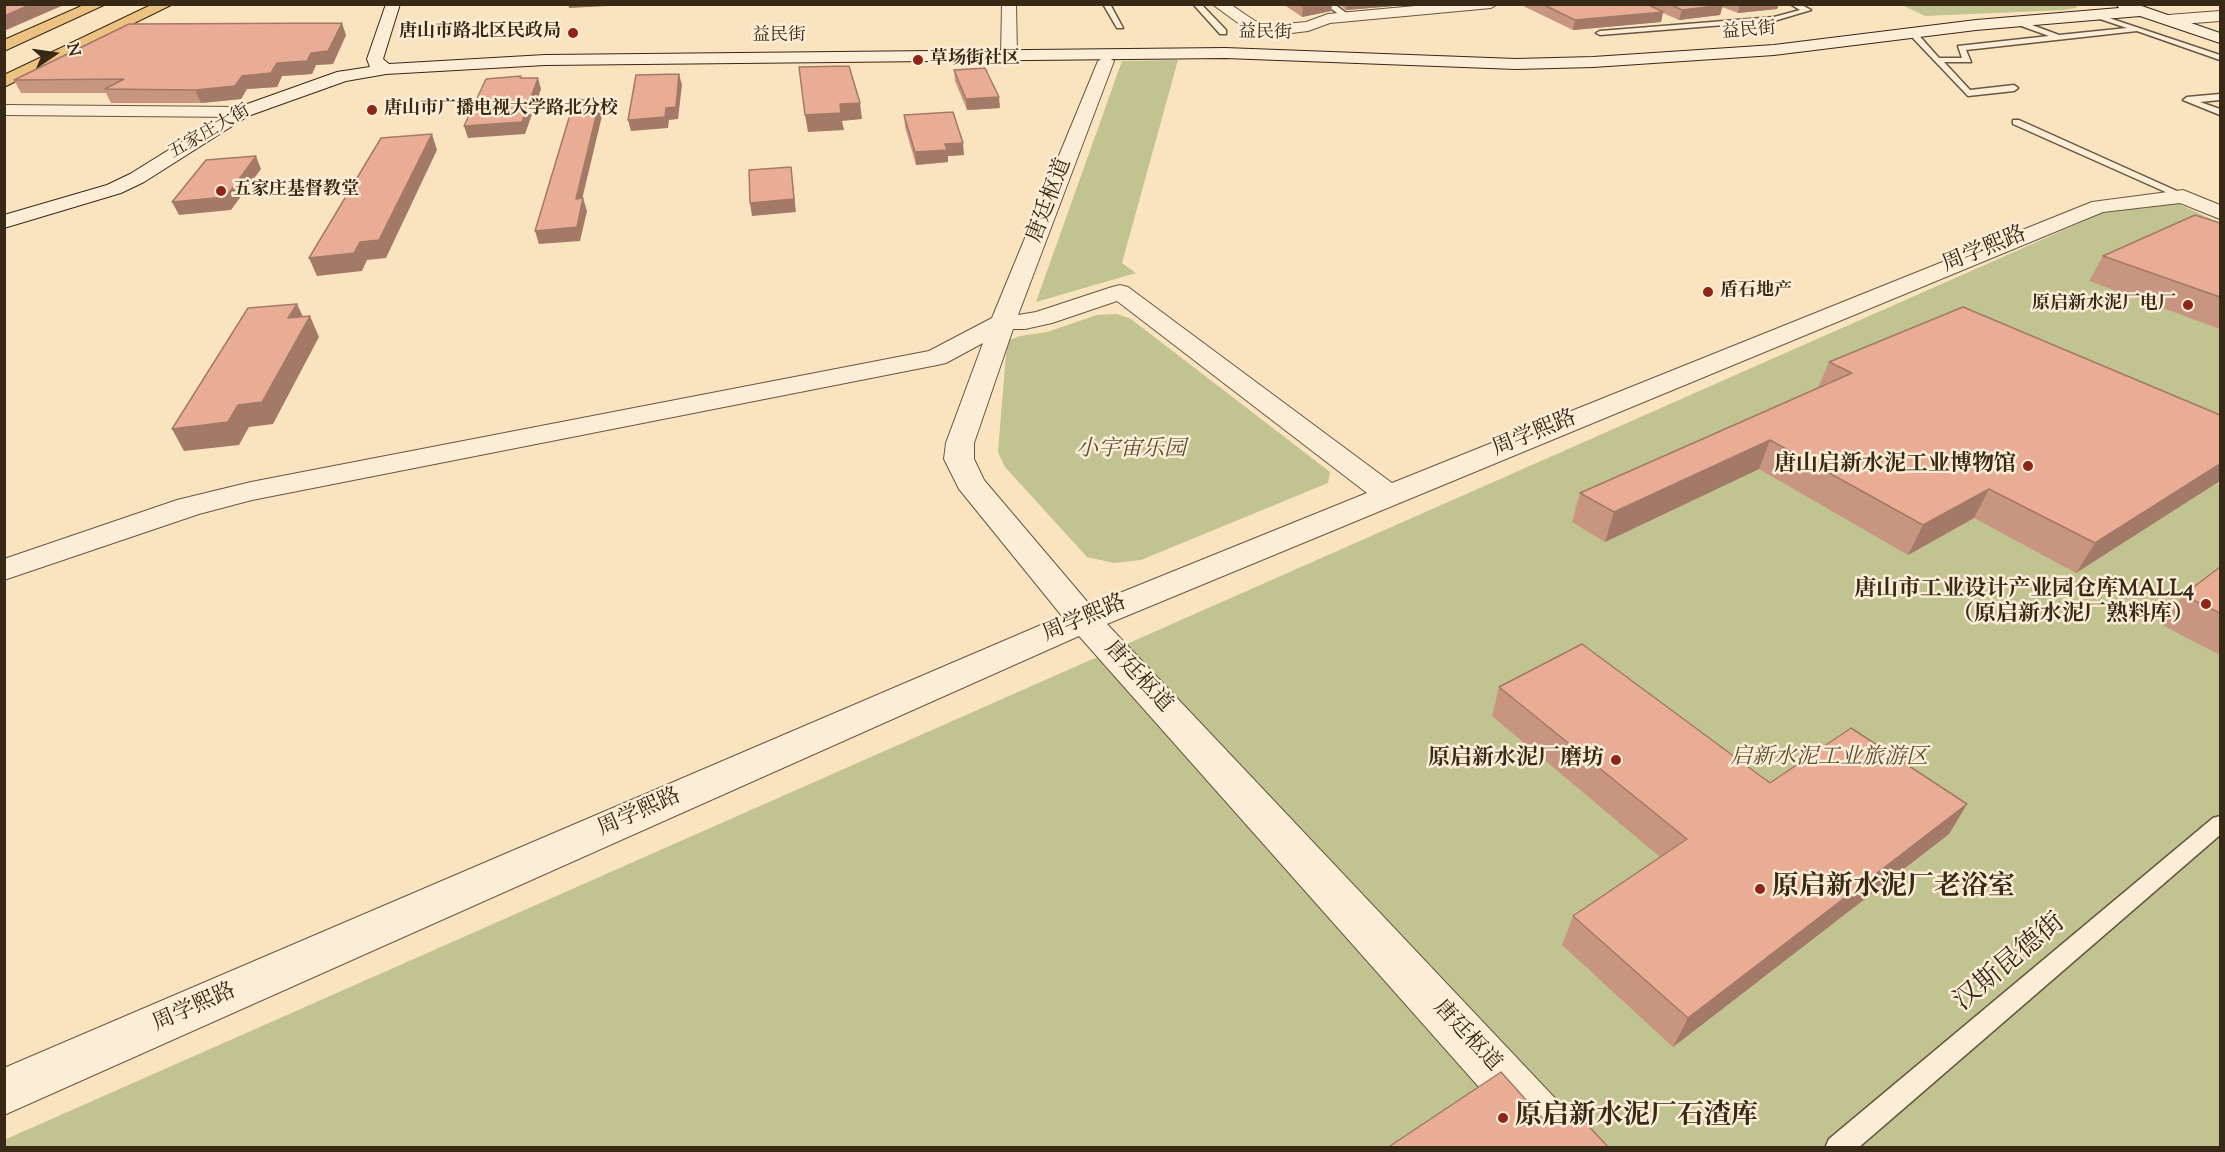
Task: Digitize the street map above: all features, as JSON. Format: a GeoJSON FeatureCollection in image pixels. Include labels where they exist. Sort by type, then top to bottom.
{"type":"FeatureCollection","features":[{"type":"Feature","properties":{"kind":"main road"},"geometry":{"type":"LineString","coordinates":[[4,46],[99,4]]}},
{"type":"Feature","properties":{"kind":"main road"},"geometry":{"type":"LineString","coordinates":[[4,71],[147,4]]}},
{"type":"Feature","properties":{"kind":"main road"},"geometry":{"type":"LineString","coordinates":[[4,82],[166,4]]}},
{"type":"Feature","properties":{"kind":"main road"},"geometry":{"type":"LineString","coordinates":[[4,61],[114,10]]}},
{"type":"Feature","properties":{"kind":"street"},"geometry":{"type":"LineString","coordinates":[[386,69],[376,64],[375,59],[393,4]]}},
{"type":"Feature","properties":{"kind":"street"},"geometry":{"type":"LineString","coordinates":[[1009,4],[1009,56]]}},
{"type":"Feature","properties":{"kind":"street"},"geometry":{"type":"LineString","coordinates":[[1219,4],[1250,26],[1262,29],[1291,29],[1328,20],[1410,8],[1483,5]]}},
{"type":"Feature","properties":{"kind":"street"},"geometry":{"type":"LineString","coordinates":[[2121,4],[2220,38]]}},
{"type":"Feature","properties":{"kind":"street","name":"益民街"},"geometry":{"type":"LineString","coordinates":[[386,69],[545,60],[1254,53],[1505,64],[1582,63],[1774,50],[2016,21],[2142,11]]}},
{"type":"Feature","properties":{"kind":"street"},"geometry":{"type":"LineString","coordinates":[[2168,20],[2220,16]]}},
{"type":"Feature","properties":{"kind":"street","name":"唐廷枢道"},"geometry":{"type":"LineString","coordinates":[[1106,61],[1003,322],[960,443],[959,459],[970,483],[1084,620],[1567,1148]]}},
{"type":"Feature","properties":{"kind":"street","name":"五家庄大街"},"geometry":{"type":"LineString","coordinates":[[4,222],[114,189],[137,178],[214,127],[242,112],[343,76],[386,69]]}},
{"type":"Feature","properties":{"kind":"street"},"geometry":{"type":"LineString","coordinates":[[4,110],[242,112]]}},
{"type":"Feature","properties":{"kind":"street"},"geometry":{"type":"LineString","coordinates":[[2183,196],[2220,213]]}},
{"type":"Feature","properties":{"kind":"street","name":"周学熙路"},"geometry":{"type":"LineString","coordinates":[[4,1092],[1084,620],[2099,206],[2183,196]]}},
{"type":"Feature","properties":{"kind":"street"},"geometry":{"type":"LineString","coordinates":[[4,570],[188,507],[251,491],[937,357],[1003,322],[1024,322],[1043,318],[1120,292],[1388,495]]}},
{"type":"Feature","properties":{"kind":"lane"},"geometry":{"type":"LineString","coordinates":[[1106,4],[1120,26]]}},
{"type":"Feature","properties":{"kind":"lane"},"geometry":{"type":"LineString","coordinates":[[1196,4],[1223,32]]}},
{"type":"Feature","properties":{"kind":"lane"},"geometry":{"type":"LineString","coordinates":[[1328,4],[1348,17]]}},
{"type":"Feature","properties":{"kind":"lane"},"geometry":{"type":"LineString","coordinates":[[1600,33],[1774,19],[1807,10],[1792,4]]}},
{"type":"Feature","properties":{"kind":"lane"},"geometry":{"type":"LineString","coordinates":[[1725,13],[1746,21]]}},
{"type":"Feature","properties":{"kind":"lane"},"geometry":{"type":"LineString","coordinates":[[2097,15],[2220,58]]}},
{"type":"Feature","properties":{"kind":"lane"},"geometry":{"type":"LineString","coordinates":[[1661,18],[1683,26]]}},
{"type":"Feature","properties":{"kind":"lane"},"geometry":{"type":"LineString","coordinates":[[2016,21],[2059,37]]}},
{"type":"Feature","properties":{"kind":"lane"},"geometry":{"type":"LineString","coordinates":[[1938,60],[1968,60],[1961,48],[2138,29]]}},
{"type":"Feature","properties":{"kind":"lane"},"geometry":{"type":"LineString","coordinates":[[1913,34],[1968,93],[2014,88]]}},
{"type":"Feature","properties":{"kind":"lane"},"geometry":{"type":"LineString","coordinates":[[2220,97],[2187,100],[2220,112]]}},
{"type":"Feature","properties":{"kind":"lane"},"geometry":{"type":"LineString","coordinates":[[2016,122],[2183,196]]}},
{"type":"Feature","properties":{"kind":"lane","name":"汉斯昆德街"},"geometry":{"type":"LineString","coordinates":[[1838,1148],[2220,824]]}},
{"type":"Feature","properties":{"kind":"green space"},"geometry":{"type":"Polygon","coordinates":[[[1902,5],[2078,5],[2076,8],[2064,10],[1925,16],[1902,5]]]}},
{"type":"Feature","properties":{"kind":"green space"},"geometry":{"type":"Polygon","coordinates":[[[1178,60],[1122,263],[1136,273],[1036,302],[1122,61],[1178,60]]]}},
{"type":"Feature","properties":{"kind":"green space","name":"启新水泥工业旅游区"},"geometry":{"type":"Polygon","coordinates":[[[2172,201],[2220,223],[2220,1147],[5,1148],[4,1140],[2100,214],[2132,205],[2172,201]]]}},
{"type":"Feature","properties":{"kind":"green space","name":"小宇宙乐园"},"geometry":{"type":"Polygon","coordinates":[[[1117,314],[1131,319],[1330,472],[1328,483],[1141,560],[1114,563],[1087,557],[1005,467],[998,452],[1007,341],[1020,336],[1047,332],[1097,315],[1117,314]]]}},
{"type":"Feature","properties":{"kind":"building"},"geometry":{"type":"Polygon","coordinates":[[[4,4],[32,4],[4,16],[4,4]]]}},
{"type":"Feature","properties":{"kind":"building"},"geometry":{"type":"Polygon","coordinates":[[[1542,4],[1647,4],[1663,12],[1575,20],[1542,4]]]}},
{"type":"Feature","properties":{"kind":"building"},"geometry":{"type":"Polygon","coordinates":[[[1670,4],[1721,4],[1723,5],[1682,10],[1670,4]]]}},
{"type":"Feature","properties":{"kind":"building"},"geometry":{"type":"Polygon","coordinates":[[[342,23],[328,51],[311,53],[307,61],[277,63],[271,73],[242,76],[235,86],[195,90],[105,89],[124,79],[14,80],[129,24],[342,23]]]}},
{"type":"Feature","properties":{"kind":"building"},"geometry":{"type":"Polygon","coordinates":[[[849,66],[860,103],[840,104],[841,113],[805,115],[799,67],[849,66]]]}},
{"type":"Feature","properties":{"kind":"building"},"geometry":{"type":"Polygon","coordinates":[[[985,68],[999,97],[966,99],[954,70],[985,68]]]}},
{"type":"Feature","properties":{"kind":"building"},"geometry":{"type":"Polygon","coordinates":[[[679,74],[676,107],[666,108],[665,117],[628,120],[636,75],[679,74]]]}},
{"type":"Feature","properties":{"kind":"building"},"geometry":{"type":"Polygon","coordinates":[[[521,76],[520,78],[538,78],[522,122],[464,126],[486,79],[521,76]]]}},
{"type":"Feature","properties":{"kind":"building"},"geometry":{"type":"Polygon","coordinates":[[[575,98],[599,104],[576,199],[583,198],[577,227],[535,231],[575,98]]]}},
{"type":"Feature","properties":{"kind":"building"},"geometry":{"type":"Polygon","coordinates":[[[953,112],[963,143],[945,144],[947,150],[915,152],[904,115],[953,112]]]}},
{"type":"Feature","properties":{"kind":"building"},"geometry":{"type":"Polygon","coordinates":[[[432,134],[379,240],[360,242],[354,253],[309,258],[381,138],[432,134]]]}},
{"type":"Feature","properties":{"kind":"building"},"geometry":{"type":"Polygon","coordinates":[[[256,156],[226,197],[172,202],[206,160],[256,156]]]}},
{"type":"Feature","properties":{"kind":"building"},"geometry":{"type":"Polygon","coordinates":[[[791,167],[794,199],[750,203],[749,170],[791,167]]]}},
{"type":"Feature","properties":{"kind":"building"},"geometry":{"type":"Polygon","coordinates":[[[2195,215],[2220,223],[2220,297],[2103,256],[2195,215]]]}},
{"type":"Feature","properties":{"kind":"building"},"geometry":{"type":"Polygon","coordinates":[[[297,304],[288,318],[310,316],[262,402],[238,405],[228,422],[172,429],[248,308],[297,304]]]}},
{"type":"Feature","properties":{"kind":"building","name":"唐山启新水泥工业博物馆"},"geometry":{"type":"Polygon","coordinates":[[[1963,307],[2220,415],[2220,464],[2095,543],[1989,489],[1923,525],[1770,440],[1614,512],[1580,493],[1852,373],[1829,362],[1963,307]]]}},
{"type":"Feature","properties":{"kind":"building"},"geometry":{"type":"Polygon","coordinates":[[[2220,567],[2220,613],[2183,595],[2220,567]]]}},
{"type":"Feature","properties":{"kind":"building"},"geometry":{"type":"Polygon","coordinates":[[[1582,644],[1770,783],[1851,728],[1967,804],[1688,1018],[1573,916],[1687,839],[1499,687],[1582,644]]]}},
{"type":"Feature","properties":{"kind":"building"},"geometry":{"type":"Polygon","coordinates":[[[1501,1072],[1544,1120],[1583,1120],[1609,1148],[1387,1148],[1501,1072]]]}},
{"type":"Feature","properties":{"kind":"place","name":"唐山市路北区民政局"},"geometry":{"type":"Point","coordinates":[573,33]}},
{"type":"Feature","properties":{"kind":"place","name":"草场街社区"},"geometry":{"type":"Point","coordinates":[918,60]}},
{"type":"Feature","properties":{"kind":"place","name":"唐山市广播电视大学路北分校"},"geometry":{"type":"Point","coordinates":[372,110]}},
{"type":"Feature","properties":{"kind":"place","name":"五家庄基督教堂"},"geometry":{"type":"Point","coordinates":[221,191]}},
{"type":"Feature","properties":{"kind":"place","name":"盾石地产"},"geometry":{"type":"Point","coordinates":[1708,292]}},
{"type":"Feature","properties":{"kind":"place","name":"原启新水泥厂电厂"},"geometry":{"type":"Point","coordinates":[2188,305]}},
{"type":"Feature","properties":{"kind":"place","name":"唐山启新水泥工业博物馆"},"geometry":{"type":"Point","coordinates":[2028,466]}},
{"type":"Feature","properties":{"kind":"place","name":"唐山市工业设计产业园仓库MALL4 （原启新水泥厂熟料库）"},"geometry":{"type":"Point","coordinates":[2206,604]}},
{"type":"Feature","properties":{"kind":"place","name":"原启新水泥厂磨坊"},"geometry":{"type":"Point","coordinates":[1616,760]}},
{"type":"Feature","properties":{"kind":"place","name":"原启新水泥厂老浴室"},"geometry":{"type":"Point","coordinates":[1760,889]}},
{"type":"Feature","properties":{"kind":"place","name":"原启新水泥厂石渣库"},"geometry":{"type":"Point","coordinates":[1503,1118]}}]}
